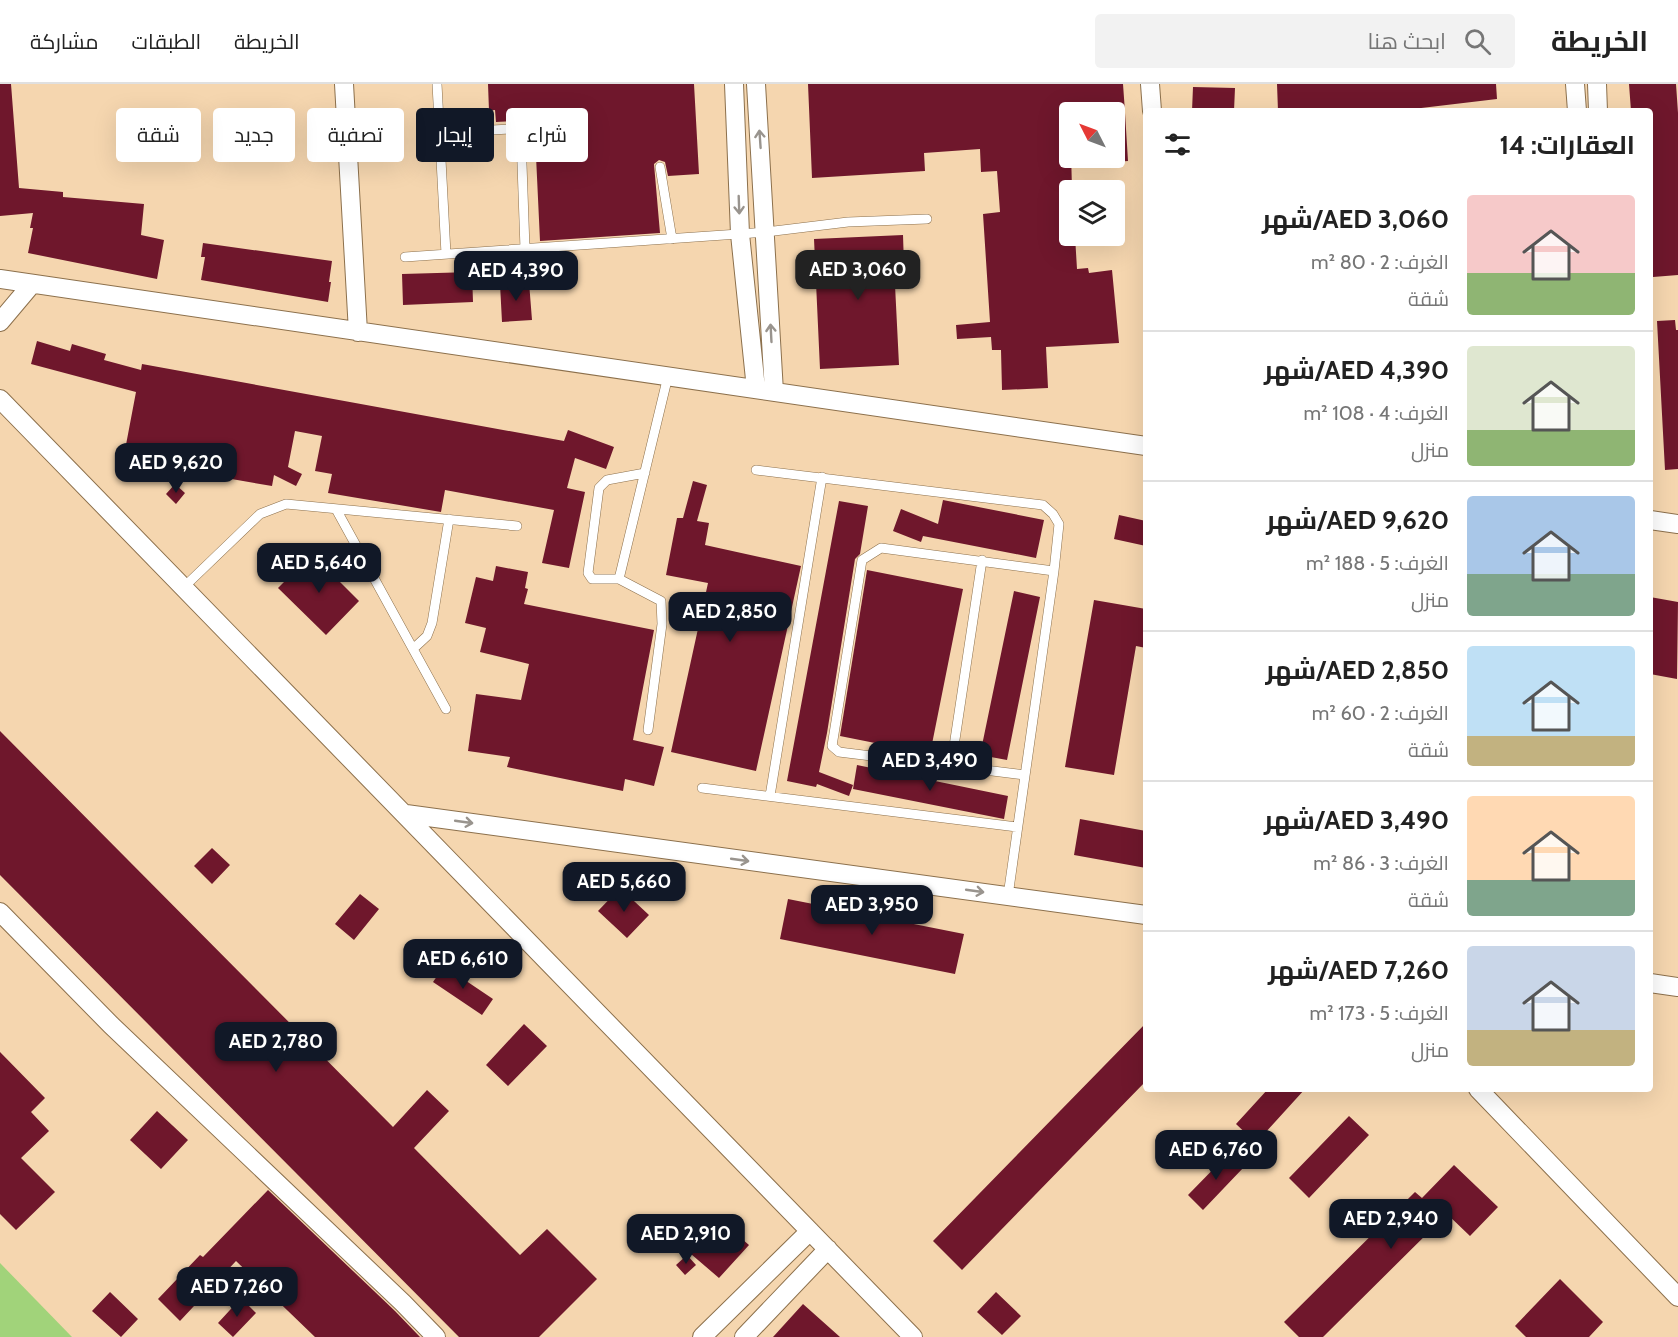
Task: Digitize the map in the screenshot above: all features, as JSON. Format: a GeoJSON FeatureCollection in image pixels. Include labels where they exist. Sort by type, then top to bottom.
{"type":"FeatureCollection","features":[{"type":"Feature","properties":{"kind":"street"},"geometry":{"type":"LineString","coordinates":[[344,84],[358,332]]}},
{"type":"Feature","properties":{"kind":"street"},"geometry":{"type":"LineString","coordinates":[[734,84],[740,234],[765,390]]}},
{"type":"Feature","properties":{"kind":"street"},"geometry":{"type":"LineString","coordinates":[[756,84],[766,232],[765,390]]}},
{"type":"Feature","properties":{"kind":"street"},"geometry":{"type":"LineString","coordinates":[[1150,84],[1152,108]]}},
{"type":"Feature","properties":{"kind":"street"},"geometry":{"type":"LineString","coordinates":[[1575,84],[1577,108]]}},
{"type":"Feature","properties":{"kind":"street"},"geometry":{"type":"LineString","coordinates":[[1597,84],[1598,108]]}},
{"type":"Feature","properties":{"kind":"street"},"geometry":{"type":"LineString","coordinates":[[0,279],[1143,446]]}},
{"type":"Feature","properties":{"kind":"street"},"geometry":{"type":"LineString","coordinates":[[0,322],[32,284]]}},
{"type":"Feature","properties":{"kind":"street"},"geometry":{"type":"LineString","coordinates":[[0,399],[913,1337]]}},
{"type":"Feature","properties":{"kind":"street"},"geometry":{"type":"LineString","coordinates":[[1653,521],[1678,525]]}},
{"type":"Feature","properties":{"kind":"street"},"geometry":{"type":"LineString","coordinates":[[406,814],[1143,915]]}},
{"type":"Feature","properties":{"kind":"street"},"geometry":{"type":"LineString","coordinates":[[0,912],[111,1025],[395,1295],[436,1337]]}},
{"type":"Feature","properties":{"kind":"street"},"geometry":{"type":"LineString","coordinates":[[1653,983],[1678,987]]}},
{"type":"Feature","properties":{"kind":"street"},"geometry":{"type":"LineString","coordinates":[[1481,1092],[1678,1297]]}},
{"type":"Feature","properties":{"kind":"street"},"geometry":{"type":"LineString","coordinates":[[702,1337],[810,1230]]}},
{"type":"Feature","properties":{"kind":"street"},"geometry":{"type":"LineString","coordinates":[[744,1337],[828,1249]]}},
{"type":"Feature","properties":{"kind":"lane"},"geometry":{"type":"LineString","coordinates":[[437,84],[437,108]]}},
{"type":"Feature","properties":{"kind":"lane"},"geometry":{"type":"LineString","coordinates":[[494,130],[510,129],[521,136],[525,249]]}},
{"type":"Feature","properties":{"kind":"lane"},"geometry":{"type":"LineString","coordinates":[[440,162],[446,254]]}},
{"type":"Feature","properties":{"kind":"lane"},"geometry":{"type":"LineString","coordinates":[[660,167],[672,239]]}},
{"type":"Feature","properties":{"kind":"lane"},"geometry":{"type":"LineString","coordinates":[[405,257],[766,232],[848,222],[927,219]]}},
{"type":"Feature","properties":{"kind":"lane"},"geometry":{"type":"LineString","coordinates":[[619,579],[668,376]]}},
{"type":"Feature","properties":{"kind":"lane"},"geometry":{"type":"LineString","coordinates":[[756,470],[1043,505],[1053,514],[1059,524],[1008,896]]}},
{"type":"Feature","properties":{"kind":"lane"},"geometry":{"type":"LineString","coordinates":[[645,472],[607,480],[599,488],[588,573],[592,579],[619,579],[661,601],[662,624],[648,730]]}},
{"type":"Feature","properties":{"kind":"lane"},"geometry":{"type":"LineString","coordinates":[[770,796],[822,477]]}},
{"type":"Feature","properties":{"kind":"lane"},"geometry":{"type":"LineString","coordinates":[[184,587],[260,514],[286,504],[517,526]]}},
{"type":"Feature","properties":{"kind":"lane"},"geometry":{"type":"LineString","coordinates":[[336,509],[446,709]]}},
{"type":"Feature","properties":{"kind":"lane"},"geometry":{"type":"LineString","coordinates":[[413,648],[428,636],[432,623],[449,519]]}},
{"type":"Feature","properties":{"kind":"lane"},"geometry":{"type":"LineString","coordinates":[[1025,775],[839,752],[832,746],[861,560],[881,548],[1054,571]]}},
{"type":"Feature","properties":{"kind":"lane"},"geometry":{"type":"LineString","coordinates":[[951,766],[982,560]]}},
{"type":"Feature","properties":{"kind":"lane"},"geometry":{"type":"LineString","coordinates":[[702,788],[1017,827]]}},
{"type":"Feature","properties":{"kind":"green space"},"geometry":{"type":"Polygon","coordinates":[[[0,1263],[72,1337],[0,1337],[0,1263]]]}},
{"type":"Feature","properties":{"kind":"building"},"geometry":{"type":"Polygon","coordinates":[[[0,84],[11,84],[19,188],[63,192],[63,197],[144,204],[141,235],[164,240],[157,279],[28,253],[33,228],[30,228],[33,213],[0,216],[0,84]]]}},
{"type":"Feature","properties":{"kind":"building"},"geometry":{"type":"Polygon","coordinates":[[[488,84],[694,84],[699,174],[668,176],[665,162],[659,160],[654,164],[660,233],[540,241],[536,162],[588,162],[588,108],[506,108],[506,121],[496,122],[494,108],[489,108],[488,84]]]}},
{"type":"Feature","properties":{"kind":"building"},"geometry":{"type":"Polygon","coordinates":[[[808,84],[1123,84],[1124,102],[1059,102],[1059,168],[1071,168],[1072,180],[1059,180],[1059,246],[1076,246],[1077,269],[1088,268],[1089,273],[1112,270],[1119,343],[1046,347],[1048,388],[1002,390],[1001,350],[992,350],[991,337],[957,339],[956,325],[990,322],[983,214],[1000,212],[997,171],[981,172],[980,149],[924,153],[925,171],[812,178],[808,84]]]}},
{"type":"Feature","properties":{"kind":"building"},"geometry":{"type":"Polygon","coordinates":[[[1277,84],[1496,84],[1497,99],[1421,108],[1278,108],[1277,84]]]}},
{"type":"Feature","properties":{"kind":"building"},"geometry":{"type":"Polygon","coordinates":[[[1629,84],[1676,84],[1678,275],[1653,277],[1653,108],[1631,108],[1629,84]]]}},
{"type":"Feature","properties":{"kind":"building"},"geometry":{"type":"Polygon","coordinates":[[[1193,87],[1235,88],[1234,108],[1192,108],[1193,87]]]}},
{"type":"Feature","properties":{"kind":"building"},"geometry":{"type":"Polygon","coordinates":[[[1125,113],[1128,161],[1125,161],[1125,113]]]}},
{"type":"Feature","properties":{"kind":"building"},"geometry":{"type":"Polygon","coordinates":[[[903,235],[904,265],[894,265],[899,365],[820,369],[814,239],[903,235]]]}},
{"type":"Feature","properties":{"kind":"building"},"geometry":{"type":"Polygon","coordinates":[[[203,243],[332,261],[328,302],[201,280],[205,257],[201,257],[203,243]]]}},
{"type":"Feature","properties":{"kind":"building"},"geometry":{"type":"Polygon","coordinates":[[[472,272],[473,302],[403,305],[402,274],[472,272]]]}},
{"type":"Feature","properties":{"kind":"building"},"geometry":{"type":"Polygon","coordinates":[[[529,282],[532,320],[502,322],[500,284],[529,282]]]}},
{"type":"Feature","properties":{"kind":"building"},"geometry":{"type":"Polygon","coordinates":[[[1675,320],[1676,330],[1678,330],[1678,469],[1665,470],[1657,321],[1675,320]]]}},
{"type":"Feature","properties":{"kind":"building"},"geometry":{"type":"Polygon","coordinates":[[[37,341],[70,351],[72,344],[106,354],[104,360],[141,370],[142,364],[564,441],[568,430],[614,447],[606,469],[575,458],[567,488],[585,492],[569,568],[542,563],[554,510],[445,490],[441,512],[328,493],[332,474],[315,471],[322,436],[295,431],[288,467],[302,474],[296,486],[274,475],[272,486],[197,473],[198,463],[125,450],[136,392],[31,364],[37,341]]]}},
{"type":"Feature","properties":{"kind":"building"},"geometry":{"type":"Polygon","coordinates":[[[693,481],[707,485],[697,521],[709,523],[705,545],[801,566],[756,771],[671,752],[708,583],[666,575],[677,518],[683,518],[693,481]]]}},
{"type":"Feature","properties":{"kind":"building"},"geometry":{"type":"Polygon","coordinates":[[[175,484],[185,493],[176,504],[166,494],[175,484]]]}},
{"type":"Feature","properties":{"kind":"building"},"geometry":{"type":"Polygon","coordinates":[[[943,500],[1044,520],[1036,558],[923,536],[921,542],[893,531],[901,509],[938,524],[943,500]]]}},
{"type":"Feature","properties":{"kind":"building"},"geometry":{"type":"Polygon","coordinates":[[[839,501],[868,506],[860,554],[855,559],[819,772],[853,785],[849,796],[817,784],[816,787],[787,781],[839,501]]]}},
{"type":"Feature","properties":{"kind":"building"},"geometry":{"type":"Polygon","coordinates":[[[1119,515],[1143,520],[1143,545],[1114,539],[1119,515]]]}},
{"type":"Feature","properties":{"kind":"building"},"geometry":{"type":"Polygon","coordinates":[[[312,554],[359,601],[326,635],[278,588],[312,554]]]}},
{"type":"Feature","properties":{"kind":"building"},"geometry":{"type":"Polygon","coordinates":[[[496,566],[528,572],[525,588],[528,589],[524,604],[654,630],[633,740],[664,747],[654,786],[625,779],[623,791],[507,767],[510,757],[468,751],[476,694],[521,700],[529,664],[480,652],[486,628],[465,623],[476,577],[493,581],[496,566]]]}},
{"type":"Feature","properties":{"kind":"building"},"geometry":{"type":"Polygon","coordinates":[[[867,570],[963,589],[930,754],[840,736],[867,570]]]}},
{"type":"Feature","properties":{"kind":"building"},"geometry":{"type":"Polygon","coordinates":[[[1014,591],[1040,597],[1007,760],[980,755],[1014,591]]]}},
{"type":"Feature","properties":{"kind":"building"},"geometry":{"type":"Polygon","coordinates":[[[1653,598],[1678,602],[1677,679],[1653,675],[1653,598]]]}},
{"type":"Feature","properties":{"kind":"building"},"geometry":{"type":"Polygon","coordinates":[[[1094,600],[1143,608],[1143,647],[1136,646],[1114,775],[1065,767],[1094,600]]]}},
{"type":"Feature","properties":{"kind":"building"},"geometry":{"type":"Polygon","coordinates":[[[0,731],[393,1127],[427,1090],[449,1111],[414,1148],[520,1255],[547,1229],[597,1279],[539,1337],[459,1337],[0,875],[0,731]]]}},
{"type":"Feature","properties":{"kind":"building"},"geometry":{"type":"Polygon","coordinates":[[[857,765],[1008,796],[1004,819],[853,789],[857,765]]]}},
{"type":"Feature","properties":{"kind":"building"},"geometry":{"type":"Polygon","coordinates":[[[1080,819],[1143,830],[1143,867],[1074,855],[1080,819]]]}},
{"type":"Feature","properties":{"kind":"building"},"geometry":{"type":"Polygon","coordinates":[[[212,848],[230,865],[212,884],[194,866],[212,848]]]}},
{"type":"Feature","properties":{"kind":"building"},"geometry":{"type":"Polygon","coordinates":[[[620,888],[649,915],[627,938],[598,911],[620,888]]]}},
{"type":"Feature","properties":{"kind":"building"},"geometry":{"type":"Polygon","coordinates":[[[360,894],[379,909],[354,940],[335,924],[360,894]]]}},
{"type":"Feature","properties":{"kind":"building"},"geometry":{"type":"Polygon","coordinates":[[[788,899],[964,934],[955,974],[780,939],[788,899]]]}},
{"type":"Feature","properties":{"kind":"building"},"geometry":{"type":"Polygon","coordinates":[[[444,966],[493,999],[482,1015],[433,982],[444,966]]]}},
{"type":"Feature","properties":{"kind":"building"},"geometry":{"type":"Polygon","coordinates":[[[524,1024],[547,1046],[508,1086],[486,1065],[524,1024]]]}},
{"type":"Feature","properties":{"kind":"building"},"geometry":{"type":"Polygon","coordinates":[[[1143,1026],[1143,1084],[962,1270],[933,1241],[1143,1026]]]}},
{"type":"Feature","properties":{"kind":"building"},"geometry":{"type":"Polygon","coordinates":[[[0,1052],[45,1098],[31,1112],[49,1131],[21,1158],[55,1192],[16,1230],[0,1214],[0,1052]]]}},
{"type":"Feature","properties":{"kind":"building"},"geometry":{"type":"Polygon","coordinates":[[[1265,1092],[1302,1092],[1256,1143],[1236,1124],[1265,1092]]]}},
{"type":"Feature","properties":{"kind":"building"},"geometry":{"type":"Polygon","coordinates":[[[157,1111],[188,1140],[161,1169],[130,1140],[157,1111]]]}},
{"type":"Feature","properties":{"kind":"building"},"geometry":{"type":"Polygon","coordinates":[[[1349,1116],[1369,1135],[1309,1198],[1289,1178],[1349,1116]]]}},
{"type":"Feature","properties":{"kind":"building"},"geometry":{"type":"Polygon","coordinates":[[[1229,1153],[1244,1167],[1203,1210],[1188,1195],[1229,1153]]]}},
{"type":"Feature","properties":{"kind":"building"},"geometry":{"type":"Polygon","coordinates":[[[1454,1165],[1498,1207],[1470,1236],[1447,1214],[1323,1337],[1299,1337],[1284,1322],[1415,1192],[1422,1198],[1454,1165]]]}},
{"type":"Feature","properties":{"kind":"building"},"geometry":{"type":"Polygon","coordinates":[[[268,1190],[420,1337],[315,1337],[236,1261],[180,1321],[158,1299],[200,1255],[203,1257],[268,1190]]]}},
{"type":"Feature","properties":{"kind":"building"},"geometry":{"type":"Polygon","coordinates":[[[721,1221],[749,1245],[719,1278],[691,1254],[721,1221]]]}},
{"type":"Feature","properties":{"kind":"building"},"geometry":{"type":"Polygon","coordinates":[[[687,1255],[696,1265],[685,1275],[676,1265],[687,1255]]]}},
{"type":"Feature","properties":{"kind":"building"},"geometry":{"type":"Polygon","coordinates":[[[1560,1279],[1603,1322],[1589,1337],[1526,1337],[1515,1326],[1560,1279]]]}},
{"type":"Feature","properties":{"kind":"building"},"geometry":{"type":"Polygon","coordinates":[[[110,1292],[138,1319],[121,1337],[92,1311],[110,1292]]]}},
{"type":"Feature","properties":{"kind":"building"},"geometry":{"type":"Polygon","coordinates":[[[996,1292],[1021,1316],[1002,1335],[977,1312],[996,1292]]]}},
{"type":"Feature","properties":{"kind":"building"},"geometry":{"type":"Polygon","coordinates":[[[241,1298],[256,1313],[233,1337],[218,1323],[241,1298]]]}},
{"type":"Feature","properties":{"kind":"building"},"geometry":{"type":"Polygon","coordinates":[[[803,1304],[840,1337],[773,1337],[803,1304]]]}}]}
